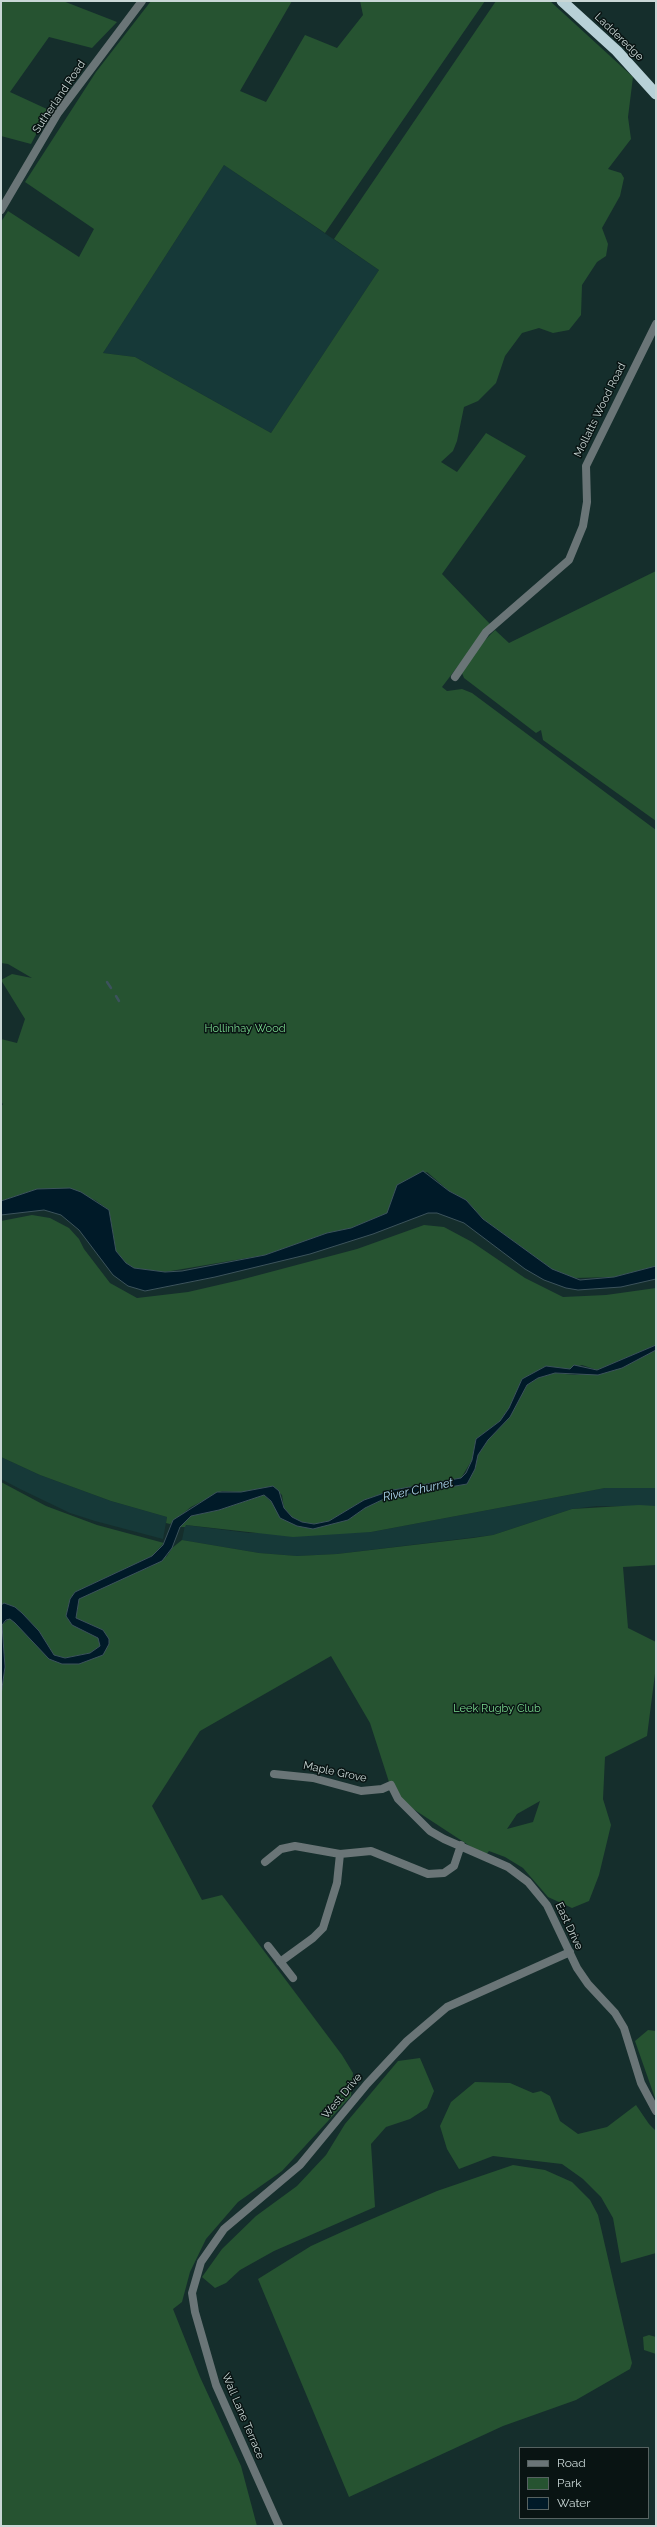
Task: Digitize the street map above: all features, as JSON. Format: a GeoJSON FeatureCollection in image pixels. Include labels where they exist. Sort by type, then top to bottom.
{"type":"FeatureCollection","features":[{"type":"Feature","properties":{"kind":"highway","name":"Ladderedge"},"geometry":{"type":"LineString","coordinates":[[562,1],[617,51],[656,94]]}},
{"type":"Feature","properties":{"kind":"street","name":"Sutherland Road"},"geometry":{"type":"LineString","coordinates":[[1,210],[58,113],[142,1]]}},
{"type":"Feature","properties":{"kind":"street","name":"Mollatts Wood Road"},"geometry":{"type":"LineString","coordinates":[[455,677],[486,632],[569,560],[584,526],[587,502],[586,466],[656,324]]}},
{"type":"Feature","properties":{"kind":"street","name":"Maple Grove"},"geometry":{"type":"LineString","coordinates":[[274,1774],[313,1778],[361,1791],[382,1789],[391,1785]]}},
{"type":"Feature","properties":{"kind":"street","name":"East Drive"},"geometry":{"type":"LineString","coordinates":[[391,1785],[398,1799],[430,1831],[444,1840],[461,1845],[508,1867],[528,1882],[548,1905],[570,1952],[588,1984],[615,2012],[624,2028],[641,2083],[656,2111]]}},
{"type":"Feature","properties":{"kind":"street"},"geometry":{"type":"LineString","coordinates":[[265,1862],[281,1849],[295,1846],[340,1854],[371,1851],[428,1874],[444,1873],[454,1866],[461,1845]]}},
{"type":"Feature","properties":{"kind":"street"},"geometry":{"type":"LineString","coordinates":[[280,1962],[313,1938],[327,1921],[337,1884],[340,1854]]}},
{"type":"Feature","properties":{"kind":"street"},"geometry":{"type":"LineString","coordinates":[[268,1946],[293,1978]]}},
{"type":"Feature","properties":{"kind":"street","name":"West Drive"},"geometry":{"type":"LineString","coordinates":[[195,2312],[192,2293],[201,2262],[224,2229],[300,2165],[367,2084],[407,2041],[447,2007],[570,1952]]}},
{"type":"Feature","properties":{"kind":"street","name":"Wall Lane Terrace"},"geometry":{"type":"LineString","coordinates":[[195,2312],[216,2385],[279,2526]]}},
{"type":"Feature","properties":{"kind":"shaded area"},"geometry":{"type":"Polygon","coordinates":[[[224,165],[379,270],[271,433],[135,357],[103,353],[224,165]]]}},
{"type":"Feature","properties":{"kind":"shaded area"},"geometry":{"type":"Polygon","coordinates":[[[1,1457],[40,1475],[111,1501],[167,1517],[163,1539],[70,1513],[20,1489],[1,1479],[1,1457]]]}},
{"type":"Feature","properties":{"kind":"shaded area"},"geometry":{"type":"Polygon","coordinates":[[[605,1488],[656,1488],[656,1506],[597,1506],[572,1509],[493,1535],[337,1554],[297,1556],[259,1553],[182,1540],[185,1525],[249,1533],[371,1532],[605,1488]]]}},
{"type":"Feature","properties":{"kind":"green space"},"geometry":{"type":"Polygon","coordinates":[[[1,1],[63,1],[117,22],[92,48],[49,37],[10,92],[49,110],[31,144],[1,136],[1,1]]]}},
{"type":"Feature","properties":{"kind":"green space","name":"Hollinhay Wood"},"geometry":{"type":"Polygon","coordinates":[[[151,1],[292,1],[240,91],[266,102],[305,35],[337,48],[363,15],[360,1],[485,1],[325,233],[224,165],[103,353],[135,357],[271,433],[379,270],[334,239],[496,1],[550,1],[633,77],[628,117],[631,139],[608,169],[621,173],[624,178],[620,196],[602,228],[608,244],[606,256],[597,262],[582,285],[581,315],[569,330],[553,333],[539,328],[522,333],[505,356],[496,383],[478,401],[464,407],[457,441],[453,451],[441,462],[457,472],[486,433],[526,456],[442,574],[490,624],[442,687],[447,691],[462,689],[472,693],[656,830],[656,1266],[614,1277],[574,1278],[552,1269],[483,1219],[466,1200],[449,1191],[427,1172],[398,1185],[387,1213],[351,1228],[327,1233],[265,1255],[165,1272],[134,1268],[126,1263],[116,1251],[109,1210],[95,1200],[37,1189],[1,1201],[1,1107],[3,1104],[1,1102],[1,1039],[17,1043],[25,1019],[1,980],[12,974],[32,978],[8,964],[1,963],[1,222],[8,211],[79,257],[94,229],[25,182],[96,72],[151,1]]]}},
{"type":"Feature","properties":{"kind":"green space"},"geometry":{"type":"Polygon","coordinates":[[[656,571],[656,821],[543,740],[541,730],[536,733],[464,678],[462,673],[480,645],[495,630],[509,643],[656,571]]]}},
{"type":"Feature","properties":{"kind":"green space"},"geometry":{"type":"Polygon","coordinates":[[[32,1215],[50,1218],[69,1228],[79,1239],[84,1249],[110,1283],[137,1298],[188,1292],[240,1280],[357,1249],[424,1225],[444,1227],[472,1242],[525,1278],[563,1297],[606,1295],[656,1288],[656,1345],[597,1370],[582,1365],[570,1369],[546,1366],[522,1379],[509,1408],[500,1421],[476,1439],[472,1460],[461,1478],[393,1490],[364,1500],[329,1521],[314,1524],[302,1522],[292,1517],[284,1508],[282,1495],[273,1486],[241,1492],[222,1491],[191,1507],[170,1524],[166,1523],[167,1517],[111,1501],[40,1475],[1,1457],[1,1221],[32,1215]]]}},
{"type":"Feature","properties":{"kind":"green space"},"geometry":{"type":"Polygon","coordinates":[[[656,1350],[656,1488],[605,1488],[371,1532],[293,1537],[186,1525],[185,1527],[180,1527],[191,1516],[219,1510],[264,1495],[297,1526],[348,1520],[365,1508],[386,1498],[467,1484],[475,1469],[478,1455],[488,1440],[510,1417],[527,1385],[538,1378],[555,1373],[575,1375],[622,1368],[656,1350]]]}},
{"type":"Feature","properties":{"kind":"green space"},"geometry":{"type":"Polygon","coordinates":[[[1,1482],[46,1506],[97,1525],[164,1543],[152,1556],[75,1592],[70,1599],[66,1616],[72,1625],[98,1638],[100,1646],[90,1653],[65,1658],[54,1655],[39,1631],[22,1613],[15,1607],[4,1603],[1,1605],[1,1482]]]}},
{"type":"Feature","properties":{"kind":"green space","name":"Leek Rugby Club"},"geometry":{"type":"Polygon","coordinates":[[[639,1505],[656,1506],[656,1565],[623,1567],[628,1628],[656,1642],[656,1666],[647,1736],[605,1757],[603,1799],[611,1825],[599,1875],[589,1901],[572,1908],[548,1897],[523,1868],[505,1857],[489,1851],[485,1856],[398,1799],[389,1782],[370,1723],[331,1656],[200,1731],[152,1806],[202,1900],[222,1895],[342,2055],[353,2073],[351,2096],[282,2171],[238,2202],[206,2239],[190,2272],[182,2302],[173,2309],[200,2377],[241,2466],[257,2526],[1,2526],[1,1695],[5,1667],[2,1625],[10,1618],[62,1664],[103,1655],[103,1630],[76,1618],[79,1599],[99,1588],[152,1566],[167,1556],[172,1548],[182,1540],[259,1553],[297,1556],[337,1554],[493,1535],[572,1509],[639,1505]],[[540,1801],[517,1814],[507,1829],[533,1822],[540,1801]]]}},
{"type":"Feature","properties":{"kind":"green space"},"geometry":{"type":"Polygon","coordinates":[[[648,2030],[656,2031],[656,2101],[635,2041],[648,2030]]]}},
{"type":"Feature","properties":{"kind":"green space"},"geometry":{"type":"Polygon","coordinates":[[[420,2058],[434,2091],[427,2108],[410,2119],[386,2127],[371,2144],[375,2207],[274,2251],[240,2270],[226,2283],[215,2288],[202,2277],[222,2249],[256,2216],[297,2186],[326,2155],[345,2124],[398,2061],[420,2058]]]}},
{"type":"Feature","properties":{"kind":"green space"},"geometry":{"type":"Polygon","coordinates":[[[475,2082],[510,2083],[533,2093],[541,2091],[550,2096],[560,2121],[578,2134],[607,2127],[636,2105],[649,2124],[656,2131],[656,2253],[621,2263],[613,2218],[601,2197],[583,2179],[562,2164],[493,2156],[459,2169],[447,2149],[440,2126],[451,2102],[475,2082]]]}},
{"type":"Feature","properties":{"kind":"green space"},"geometry":{"type":"Polygon","coordinates":[[[513,2165],[545,2170],[572,2182],[590,2200],[598,2215],[632,2363],[630,2369],[576,2400],[503,2426],[349,2497],[258,2279],[311,2246],[344,2231],[437,2191],[513,2165]]]}},
{"type":"Feature","properties":{"kind":"green space"},"geometry":{"type":"Polygon","coordinates":[[[649,2335],[656,2337],[656,2354],[644,2350],[643,2337],[649,2335]]]}},
{"type":"Feature","properties":{"kind":"water"},"geometry":{"type":"Polygon","coordinates":[[[423,1171],[449,1191],[466,1200],[483,1219],[552,1269],[580,1280],[614,1277],[656,1266],[656,1279],[621,1287],[578,1290],[566,1288],[544,1280],[525,1269],[464,1223],[437,1213],[428,1213],[373,1234],[310,1254],[215,1277],[145,1291],[128,1286],[113,1275],[79,1230],[61,1215],[44,1210],[1,1215],[1,1201],[37,1189],[70,1188],[81,1192],[109,1210],[116,1251],[126,1263],[134,1268],[165,1272],[182,1271],[265,1255],[327,1233],[351,1228],[387,1213],[397,1185],[423,1171]]]}},
{"type":"Feature","properties":{"kind":"water","name":"River Churnet"},"geometry":{"type":"Polygon","coordinates":[[[656,1345],[656,1350],[622,1368],[598,1375],[555,1373],[538,1378],[527,1385],[510,1417],[488,1440],[478,1455],[475,1469],[467,1484],[386,1498],[365,1508],[348,1520],[313,1529],[297,1526],[280,1518],[271,1501],[264,1495],[219,1510],[191,1516],[180,1527],[172,1548],[162,1561],[79,1599],[76,1618],[103,1630],[109,1639],[109,1644],[103,1655],[79,1664],[62,1664],[49,1659],[15,1623],[10,1619],[6,1620],[2,1625],[5,1667],[1,1695],[1,1605],[4,1603],[15,1607],[22,1613],[39,1631],[54,1655],[65,1658],[90,1653],[100,1646],[98,1638],[72,1625],[66,1616],[70,1599],[75,1592],[152,1556],[163,1545],[173,1520],[217,1492],[241,1492],[273,1486],[279,1491],[284,1508],[292,1517],[302,1522],[314,1524],[329,1521],[364,1500],[393,1490],[461,1478],[466,1473],[472,1460],[476,1439],[500,1421],[509,1408],[522,1379],[546,1366],[570,1369],[574,1365],[597,1370],[656,1345]]]}},
{"type":"Feature","properties":{"kind":"waterway"},"geometry":{"type":"LineString","coordinates":[[107,982],[111,988]]}},
{"type":"Feature","properties":{"kind":"waterway"},"geometry":{"type":"LineString","coordinates":[[116,996],[119,1001]]}}]}
